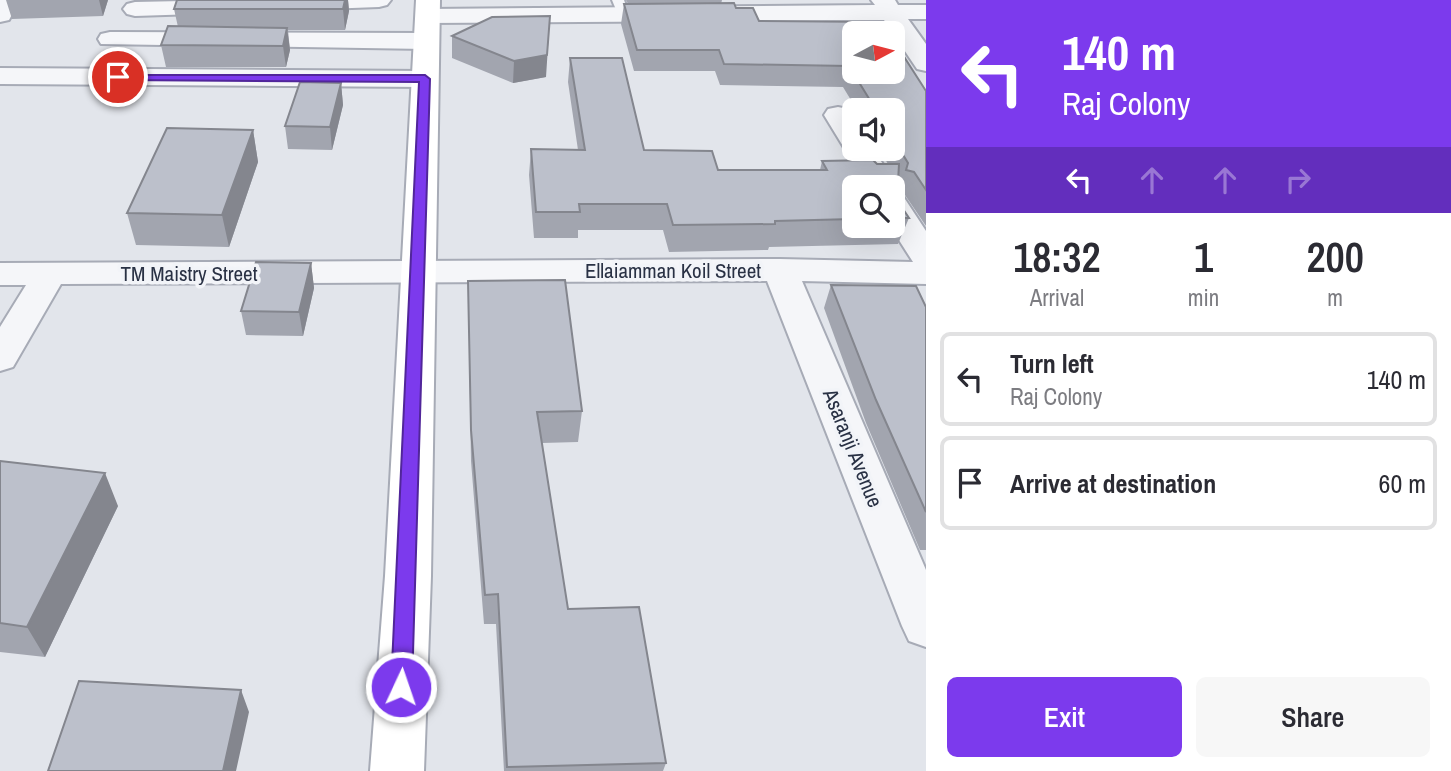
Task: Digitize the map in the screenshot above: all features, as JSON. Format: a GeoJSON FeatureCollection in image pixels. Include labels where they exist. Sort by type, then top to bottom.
{"type":"FeatureCollection","features":[{"type":"Feature","properties":{"kind":"main road"},"geometry":{"type":"LineString","coordinates":[[397,771],[408,576],[428,19]]}},
{"type":"Feature","properties":{"kind":"street"},"geometry":{"type":"LineString","coordinates":[[0,16],[8,0]]}},
{"type":"Feature","properties":{"kind":"street"},"geometry":{"type":"LineString","coordinates":[[271,4],[379,0]]}},
{"type":"Feature","properties":{"kind":"street"},"geometry":{"type":"LineString","coordinates":[[135,9],[244,5]]}},
{"type":"Feature","properties":{"kind":"street"},"geometry":{"type":"LineString","coordinates":[[888,6],[926,63]]}},
{"type":"Feature","properties":{"kind":"street"},"geometry":{"type":"LineString","coordinates":[[110,39],[621,7],[888,6],[926,12]]}},
{"type":"Feature","properties":{"kind":"street"},"geometry":{"type":"LineString","coordinates":[[0,76],[425,79]]}},
{"type":"Feature","properties":{"kind":"street"},"geometry":{"type":"LineString","coordinates":[[838,115],[842,122]]}},
{"type":"Feature","properties":{"kind":"street"},"geometry":{"type":"LineString","coordinates":[[905,224],[926,257]]}},
{"type":"Feature","properties":{"kind":"street","name":"Ellaiamman Koil Street"},"geometry":{"type":"LineString","coordinates":[[419,271],[780,270],[926,273]]}},
{"type":"Feature","properties":{"kind":"street","name":"Asaranji Avenue"},"geometry":{"type":"LineString","coordinates":[[780,270],[926,626]]}},
{"type":"Feature","properties":{"kind":"street","name":"TM Maistry Street"},"geometry":{"type":"LineString","coordinates":[[0,274],[419,271]]}},
{"type":"Feature","properties":{"kind":"street"},"geometry":{"type":"LineString","coordinates":[[0,358],[50,274]]}},
{"type":"Feature","properties":{"kind":"building"},"geometry":{"type":"Polygon","coordinates":[[[177,0],[345,0],[343,9],[174,9],[177,0]]]}},
{"type":"Feature","properties":{"kind":"building"},"geometry":{"type":"Polygon","coordinates":[[[734,3],[736,8],[753,8],[759,21],[842,22],[842,66],[724,64],[719,50],[637,50],[624,4],[734,3]]]}},
{"type":"Feature","properties":{"kind":"building"},"geometry":{"type":"Polygon","coordinates":[[[550,16],[547,55],[514,61],[452,36],[492,17],[550,16]]]}},
{"type":"Feature","properties":{"kind":"building"},"geometry":{"type":"Polygon","coordinates":[[[168,26],[287,28],[283,46],[161,45],[168,26]]]}},
{"type":"Feature","properties":{"kind":"building"},"geometry":{"type":"Polygon","coordinates":[[[570,58],[622,58],[644,150],[712,151],[718,170],[827,170],[822,161],[874,161],[877,164],[899,164],[898,175],[842,175],[842,219],[775,221],[775,224],[673,225],[667,204],[579,204],[580,212],[536,212],[531,149],[585,150],[570,58]]]}},
{"type":"Feature","properties":{"kind":"building"},"geometry":{"type":"Polygon","coordinates":[[[905,58],[926,91],[926,190],[914,172],[906,170],[905,98],[869,98],[860,84],[905,84],[905,58]]]}},
{"type":"Feature","properties":{"kind":"building"},"geometry":{"type":"Polygon","coordinates":[[[300,82],[341,83],[330,127],[285,126],[300,82]]]}},
{"type":"Feature","properties":{"kind":"building"},"geometry":{"type":"Polygon","coordinates":[[[167,128],[253,130],[222,215],[127,213],[167,128]]]}},
{"type":"Feature","properties":{"kind":"building"},"geometry":{"type":"Polygon","coordinates":[[[256,262],[311,263],[299,312],[241,311],[256,262]]]}},
{"type":"Feature","properties":{"kind":"building"},"geometry":{"type":"Polygon","coordinates":[[[565,280],[582,411],[537,412],[568,609],[639,607],[666,763],[507,767],[498,594],[485,595],[471,430],[468,281],[565,280]]]}},
{"type":"Feature","properties":{"kind":"building"},"geometry":{"type":"Polygon","coordinates":[[[831,285],[916,286],[926,307],[926,512],[876,400],[831,285]]]}},
{"type":"Feature","properties":{"kind":"building"},"geometry":{"type":"Polygon","coordinates":[[[0,461],[105,473],[27,627],[0,623],[0,461]]]}},
{"type":"Feature","properties":{"kind":"building"},"geometry":{"type":"Polygon","coordinates":[[[79,681],[241,690],[223,771],[48,771],[79,681]]]}},
{"type":"Feature","properties":{"kind":"route"},"geometry":{"type":"LineString","coordinates":[[118,77],[425,79],[408,576],[401,687]]}}]}
